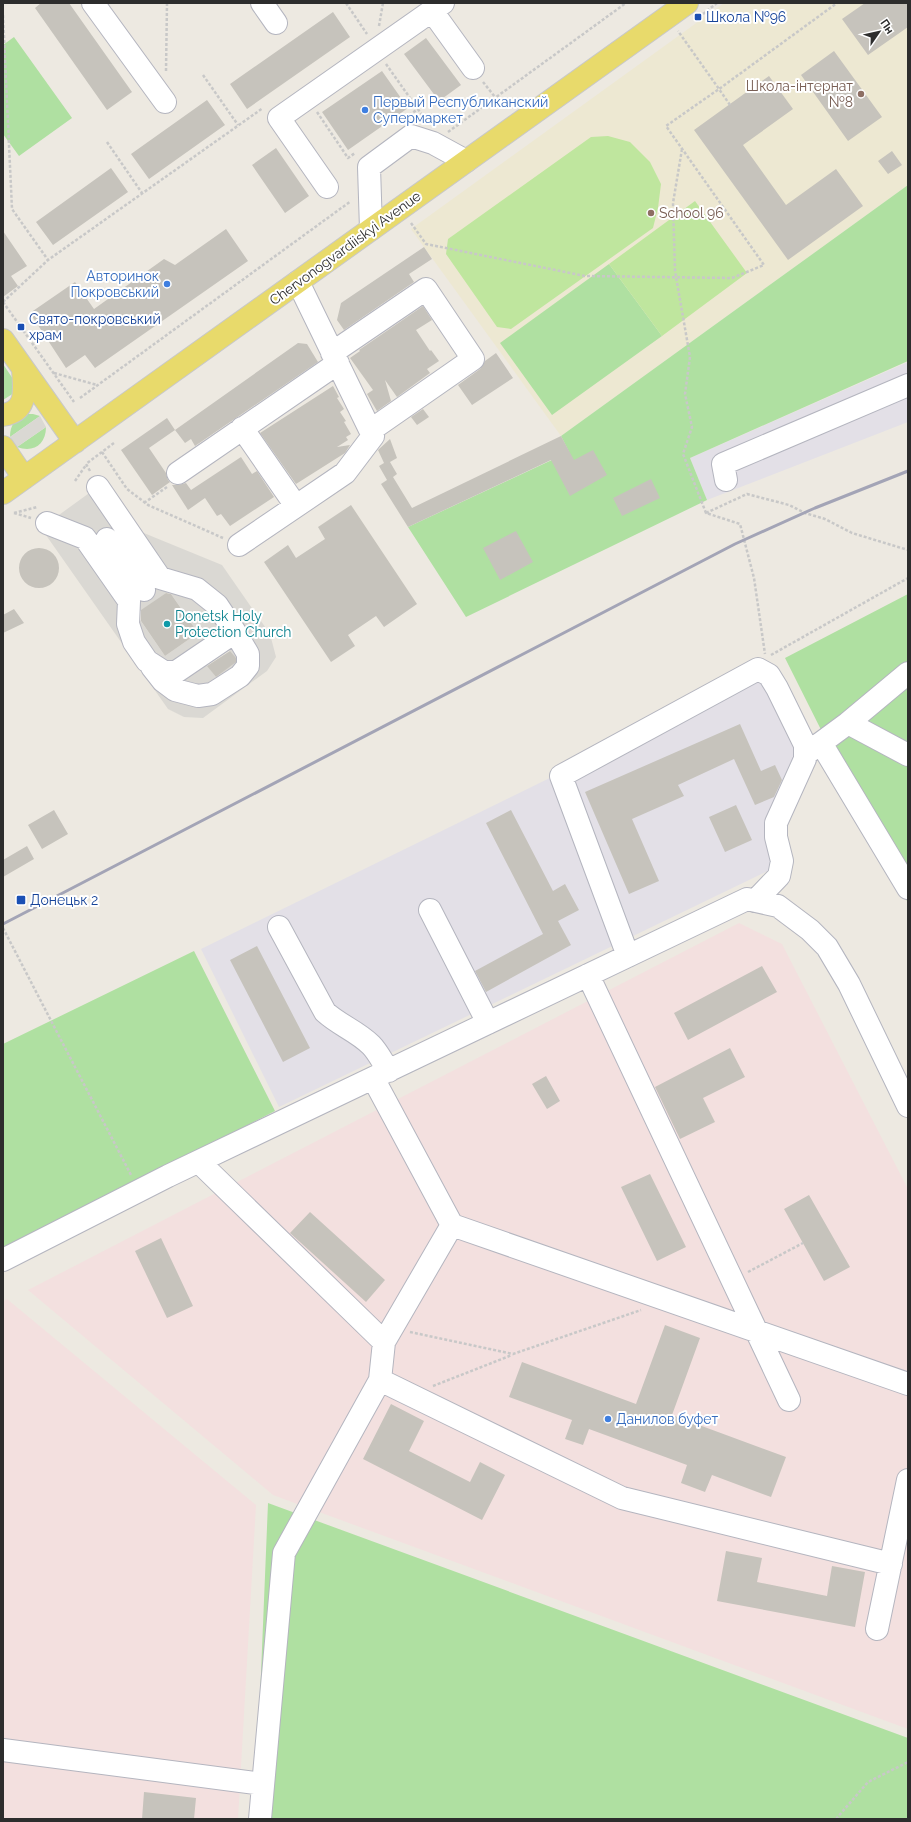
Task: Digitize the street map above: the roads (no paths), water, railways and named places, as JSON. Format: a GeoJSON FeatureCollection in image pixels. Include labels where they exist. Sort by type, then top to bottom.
{"type":"FeatureCollection","features":[{"type":"Feature","properties":{"kind":"main road","name":"Chervonogvardiiskyi Avenue"},"geometry":{"type":"LineString","coordinates":[[3,492],[687,3]]}},
{"type":"Feature","properties":{"kind":"main road"},"geometry":{"type":"LineString","coordinates":[[3,340],[74,442]]}},
{"type":"Feature","properties":{"kind":"main road"},"geometry":{"type":"LineString","coordinates":[[3,415],[8,414],[18,408],[24,400],[23,369]]}},
{"type":"Feature","properties":{"kind":"main road"},"geometry":{"type":"LineString","coordinates":[[3,447],[24,478]]}},
{"type":"Feature","properties":{"kind":"lane"},"geometry":{"type":"LineString","coordinates":[[93,3],[165,102]]}},
{"type":"Feature","properties":{"kind":"lane"},"geometry":{"type":"LineString","coordinates":[[262,3],[276,23]]}},
{"type":"Feature","properties":{"kind":"lane"},"geometry":{"type":"LineString","coordinates":[[327,187],[278,118],[307,97],[368,41],[437,7],[473,68]]}},
{"type":"Feature","properties":{"kind":"lane"},"geometry":{"type":"LineString","coordinates":[[371,229],[365,158],[411,136],[433,142],[466,161]]}},
{"type":"Feature","properties":{"kind":"lane"},"geometry":{"type":"LineString","coordinates":[[240,545],[345,473],[373,436],[298,282]]}},
{"type":"Feature","properties":{"kind":"lane"},"geometry":{"type":"LineString","coordinates":[[178,473],[242,428],[426,289],[473,359],[371,430]]}},
{"type":"Feature","properties":{"kind":"lane"},"geometry":{"type":"LineString","coordinates":[[726,480],[723,464],[908,385]]}},
{"type":"Feature","properties":{"kind":"lane"},"geometry":{"type":"LineString","coordinates":[[242,428],[296,506]]}},
{"type":"Feature","properties":{"kind":"lane"},"geometry":{"type":"LineString","coordinates":[[85,538],[144,590],[197,589],[217,605],[248,654],[248,666],[240,676],[212,694],[198,696],[175,690],[163,681],[147,661],[134,642],[128,624],[144,590],[119,518],[98,487]]}},
{"type":"Feature","properties":{"kind":"lane"},"geometry":{"type":"LineString","coordinates":[[43,515],[95,542],[107,539],[115,529],[119,518]]}},
{"type":"Feature","properties":{"kind":"lane"},"geometry":{"type":"LineString","coordinates":[[107,539],[144,590]]}},
{"type":"Feature","properties":{"kind":"lane"},"geometry":{"type":"LineString","coordinates":[[147,661],[164,672],[176,672],[235,632]]}},
{"type":"Feature","properties":{"kind":"lane"},"geometry":{"type":"LineString","coordinates":[[628,956],[561,776],[762,664],[777,688],[805,745],[813,749],[908,888]]}},
{"type":"Feature","properties":{"kind":"lane"},"geometry":{"type":"LineString","coordinates":[[756,901],[779,876],[782,861],[776,836],[776,823],[799,777],[806,759],[813,749],[848,723],[908,673]]}},
{"type":"Feature","properties":{"kind":"lane"},"geometry":{"type":"LineString","coordinates":[[848,723],[908,755]]}},
{"type":"Feature","properties":{"kind":"lane"},"geometry":{"type":"LineString","coordinates":[[3,1260],[139,1191],[747,899],[778,906],[810,930],[827,946],[849,984],[908,1106]]}},
{"type":"Feature","properties":{"kind":"lane"},"geometry":{"type":"LineString","coordinates":[[430,910],[488,1023]]}},
{"type":"Feature","properties":{"kind":"lane"},"geometry":{"type":"LineString","coordinates":[[279,927],[325,1012],[335,1022],[352,1030],[371,1045],[381,1075],[452,1225],[908,1384]]}},
{"type":"Feature","properties":{"kind":"lane"},"geometry":{"type":"LineString","coordinates":[[588,975],[789,1400]]}},
{"type":"Feature","properties":{"kind":"lane"},"geometry":{"type":"LineString","coordinates":[[199,1162],[388,1335]]}},
{"type":"Feature","properties":{"kind":"lane"},"geometry":{"type":"LineString","coordinates":[[260,1819],[284,1553],[380,1380],[388,1335],[452,1225]]}},
{"type":"Feature","properties":{"kind":"lane"},"geometry":{"type":"LineString","coordinates":[[380,1380],[622,1498],[890,1564]]}},
{"type":"Feature","properties":{"kind":"lane"},"geometry":{"type":"LineString","coordinates":[[877,1629],[908,1480]]}},
{"type":"Feature","properties":{"kind":"lane"},"geometry":{"type":"LineString","coordinates":[[3,1750],[263,1784]]}},
{"type":"Feature","properties":{"kind":"railway"},"geometry":{"type":"LineString","coordinates":[[3,924],[735,544],[815,508],[908,471]]}},
{"type":"Feature","properties":{"kind":"place","name":"Школа №96"},"geometry":{"type":"Point","coordinates":[698,17]}},
{"type":"Feature","properties":{"kind":"place","name":"Школа-інтернат №8"},"geometry":{"type":"Point","coordinates":[861,94]}},
{"type":"Feature","properties":{"kind":"place","name":"Первый Республиканский Супермаркет"},"geometry":{"type":"Point","coordinates":[365,110]}},
{"type":"Feature","properties":{"kind":"place","name":"School 96"},"geometry":{"type":"Point","coordinates":[651,213]}},
{"type":"Feature","properties":{"kind":"place","name":"Авторинок Покровський"},"geometry":{"type":"Point","coordinates":[167,284]}},
{"type":"Feature","properties":{"kind":"place","name":"Свято-покровський храм"},"geometry":{"type":"Point","coordinates":[21,327]}},
{"type":"Feature","properties":{"kind":"place","name":"Donetsk Holy Protection Church"},"geometry":{"type":"Point","coordinates":[167,624]}},
{"type":"Feature","properties":{"kind":"place","name":"Донецьк 2"},"geometry":{"type":"Point","coordinates":[21,900]}},
{"type":"Feature","properties":{"kind":"place","name":"Данилов буфет"},"geometry":{"type":"Point","coordinates":[608,1419]}}]}
